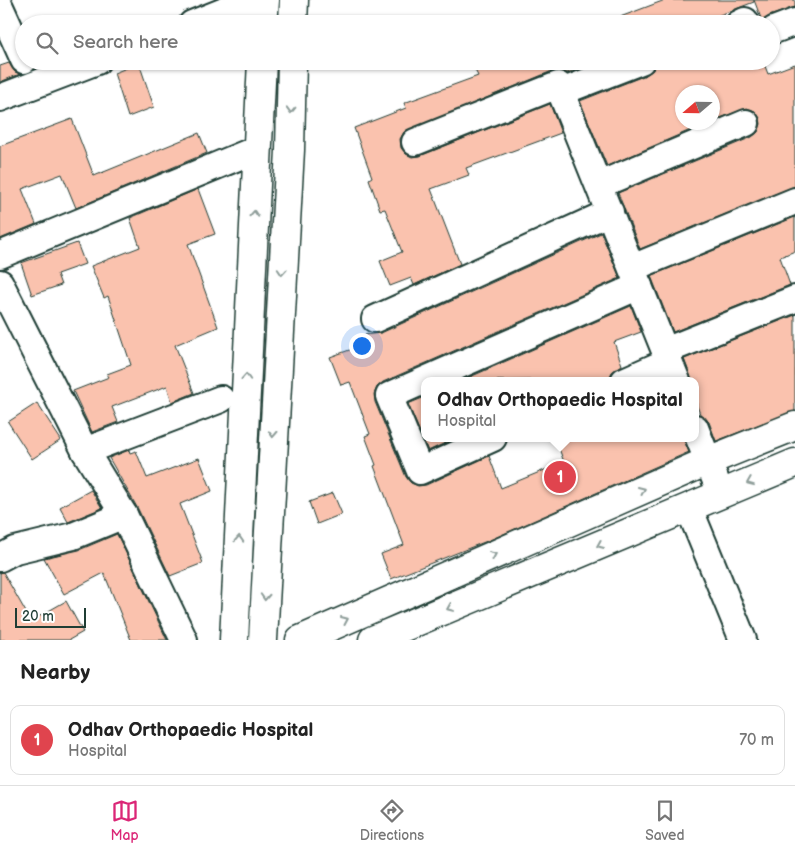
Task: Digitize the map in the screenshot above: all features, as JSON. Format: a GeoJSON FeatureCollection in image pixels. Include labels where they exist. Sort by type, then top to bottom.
{"type":"FeatureCollection","features":[{"type":"Feature","properties":{"kind":"street"},"geometry":{"type":"LineString","coordinates":[[214,15],[252,0]]}},
{"type":"Feature","properties":{"kind":"street"},"geometry":{"type":"LineString","coordinates":[[264,15],[265,0]]}},
{"type":"Feature","properties":{"kind":"street"},"geometry":{"type":"LineString","coordinates":[[293,15],[294,0]]}},
{"type":"Feature","properties":{"kind":"street"},"geometry":{"type":"LineString","coordinates":[[0,7],[15,41]]}},
{"type":"Feature","properties":{"kind":"street"},"geometry":{"type":"LineString","coordinates":[[28,70],[35,86]]}},
{"type":"Feature","properties":{"kind":"street"},"geometry":{"type":"LineString","coordinates":[[0,98],[75,70]]}},
{"type":"Feature","properties":{"kind":"street"},"geometry":{"type":"LineString","coordinates":[[234,640],[261,70]]}},
{"type":"Feature","properties":{"kind":"street"},"geometry":{"type":"LineString","coordinates":[[262,640],[290,150],[292,70]]}},
{"type":"Feature","properties":{"kind":"street"},"geometry":{"type":"LineString","coordinates":[[561,92],[618,70]]}},
{"type":"Feature","properties":{"kind":"street"},"geometry":{"type":"LineString","coordinates":[[415,142],[558,85],[670,364]]}},
{"type":"Feature","properties":{"kind":"street"},"geometry":{"type":"LineString","coordinates":[[599,185],[746,123]]}},
{"type":"Feature","properties":{"kind":"street"},"geometry":{"type":"LineString","coordinates":[[0,255],[257,149]]}},
{"type":"Feature","properties":{"kind":"street"},"geometry":{"type":"LineString","coordinates":[[428,377],[795,201]]}},
{"type":"Feature","properties":{"kind":"street"},"geometry":{"type":"LineString","coordinates":[[375,319],[610,212]]}},
{"type":"Feature","properties":{"kind":"street"},"geometry":{"type":"LineString","coordinates":[[0,283],[85,451],[124,515],[184,640]]}},
{"type":"Feature","properties":{"kind":"street"},"geometry":{"type":"LineString","coordinates":[[635,377],[670,364],[795,299]]}},
{"type":"Feature","properties":{"kind":"street"},"geometry":{"type":"LineString","coordinates":[[421,381],[389,396],[420,471],[484,442]]}},
{"type":"Feature","properties":{"kind":"street"},"geometry":{"type":"LineString","coordinates":[[85,451],[221,399]]}},
{"type":"Feature","properties":{"kind":"street"},"geometry":{"type":"LineString","coordinates":[[300,640],[708,461],[795,426]]}},
{"type":"Feature","properties":{"kind":"street"},"geometry":{"type":"LineString","coordinates":[[699,438],[721,494]]}},
{"type":"Feature","properties":{"kind":"street"},"geometry":{"type":"LineString","coordinates":[[373,640],[795,464]]}},
{"type":"Feature","properties":{"kind":"street"},"geometry":{"type":"LineString","coordinates":[[689,508],[743,640]]}},
{"type":"Feature","properties":{"kind":"street"},"geometry":{"type":"LineString","coordinates":[[0,558],[15,550],[73,536],[124,515]]}},
{"type":"Feature","properties":{"kind":"building"},"geometry":{"type":"Polygon","coordinates":[[[665,0],[754,0],[754,2],[720,15],[625,15],[665,0]]]}},
{"type":"Feature","properties":{"kind":"building"},"geometry":{"type":"Polygon","coordinates":[[[754,0],[795,0],[795,7],[772,15],[760,15],[754,0]]]}},
{"type":"Feature","properties":{"kind":"building"},"geometry":{"type":"Polygon","coordinates":[[[9,63],[15,72],[20,74],[0,82],[0,66],[9,63]]]}},
{"type":"Feature","properties":{"kind":"building"},"geometry":{"type":"Polygon","coordinates":[[[795,64],[795,186],[640,249],[618,193],[752,137],[758,132],[761,124],[760,118],[755,111],[747,108],[720,118],[720,85],[675,85],[675,130],[690,130],[607,166],[580,101],[646,75],[653,70],[766,70],[768,74],[795,64]]]}},
{"type":"Feature","properties":{"kind":"building"},"geometry":{"type":"Polygon","coordinates":[[[122,70],[141,70],[154,107],[128,117],[114,73],[122,70]]]}},
{"type":"Feature","properties":{"kind":"building"},"geometry":{"type":"Polygon","coordinates":[[[475,70],[561,70],[552,71],[404,132],[400,139],[401,148],[406,154],[412,157],[420,156],[550,104],[561,133],[466,168],[469,175],[431,189],[460,264],[414,285],[411,278],[390,286],[380,261],[402,252],[385,209],[380,210],[369,179],[372,177],[354,128],[406,108],[404,103],[478,76],[475,70]]]}},
{"type":"Feature","properties":{"kind":"building"},"geometry":{"type":"Polygon","coordinates":[[[561,70],[575,70],[567,73],[561,70]]]}},
{"type":"Feature","properties":{"kind":"building"},"geometry":{"type":"Polygon","coordinates":[[[72,119],[94,176],[199,133],[207,153],[76,208],[62,174],[22,189],[36,224],[0,239],[0,146],[72,119]]]}},
{"type":"Feature","properties":{"kind":"building"},"geometry":{"type":"Polygon","coordinates":[[[198,189],[215,234],[188,244],[218,327],[175,345],[194,393],[172,402],[167,386],[112,407],[118,422],[92,432],[73,391],[109,377],[107,374],[131,365],[108,296],[104,298],[91,266],[140,247],[130,218],[198,189]]]}},
{"type":"Feature","properties":{"kind":"building"},"geometry":{"type":"Polygon","coordinates":[[[795,217],[795,251],[780,257],[790,285],[673,332],[651,276],[795,217]]]}},
{"type":"Feature","properties":{"kind":"building"},"geometry":{"type":"Polygon","coordinates":[[[601,233],[620,278],[383,382],[377,387],[374,394],[375,402],[406,477],[411,483],[418,486],[426,485],[489,456],[501,488],[564,462],[556,442],[685,442],[689,452],[492,539],[391,579],[381,554],[404,545],[374,466],[376,465],[365,436],[370,434],[350,382],[341,385],[330,357],[366,344],[363,335],[381,333],[601,233]]]}},
{"type":"Feature","properties":{"kind":"building"},"geometry":{"type":"Polygon","coordinates":[[[77,243],[85,264],[57,274],[61,285],[32,295],[21,263],[77,243]]]}},
{"type":"Feature","properties":{"kind":"building"},"geometry":{"type":"Polygon","coordinates":[[[631,306],[641,332],[614,342],[622,365],[612,372],[610,377],[470,377],[631,306]]]}},
{"type":"Feature","properties":{"kind":"building"},"geometry":{"type":"Polygon","coordinates":[[[795,315],[795,411],[716,441],[709,422],[699,411],[699,377],[691,377],[684,359],[795,315]]]}},
{"type":"Feature","properties":{"kind":"building"},"geometry":{"type":"Polygon","coordinates":[[[421,399],[421,435],[408,404],[421,399]]]}},
{"type":"Feature","properties":{"kind":"building"},"geometry":{"type":"Polygon","coordinates":[[[37,403],[61,440],[32,459],[8,422],[37,403]]]}},
{"type":"Feature","properties":{"kind":"building"},"geometry":{"type":"Polygon","coordinates":[[[424,442],[447,442],[428,451],[424,442]]]}},
{"type":"Feature","properties":{"kind":"building"},"geometry":{"type":"Polygon","coordinates":[[[129,450],[130,453],[136,451],[147,478],[199,458],[212,491],[180,504],[203,563],[170,576],[138,509],[109,458],[129,450]]]}},
{"type":"Feature","properties":{"kind":"building"},"geometry":{"type":"Polygon","coordinates":[[[91,490],[102,508],[68,522],[60,507],[91,490]]]}},
{"type":"Feature","properties":{"kind":"building"},"geometry":{"type":"Polygon","coordinates":[[[333,493],[342,514],[317,524],[309,502],[333,493]]]}},
{"type":"Feature","properties":{"kind":"building"},"geometry":{"type":"Polygon","coordinates":[[[117,534],[167,640],[131,640],[104,573],[64,594],[44,558],[79,550],[117,534]]]}},
{"type":"Feature","properties":{"kind":"building"},"geometry":{"type":"Polygon","coordinates":[[[3,572],[31,621],[66,601],[83,632],[69,640],[0,640],[0,573],[3,572]]]}},
{"type":"Feature","properties":{"kind":"place","name":"Odhav Orthopaedic Hospital"},"geometry":{"type":"Point","coordinates":[560,477]}}]}
